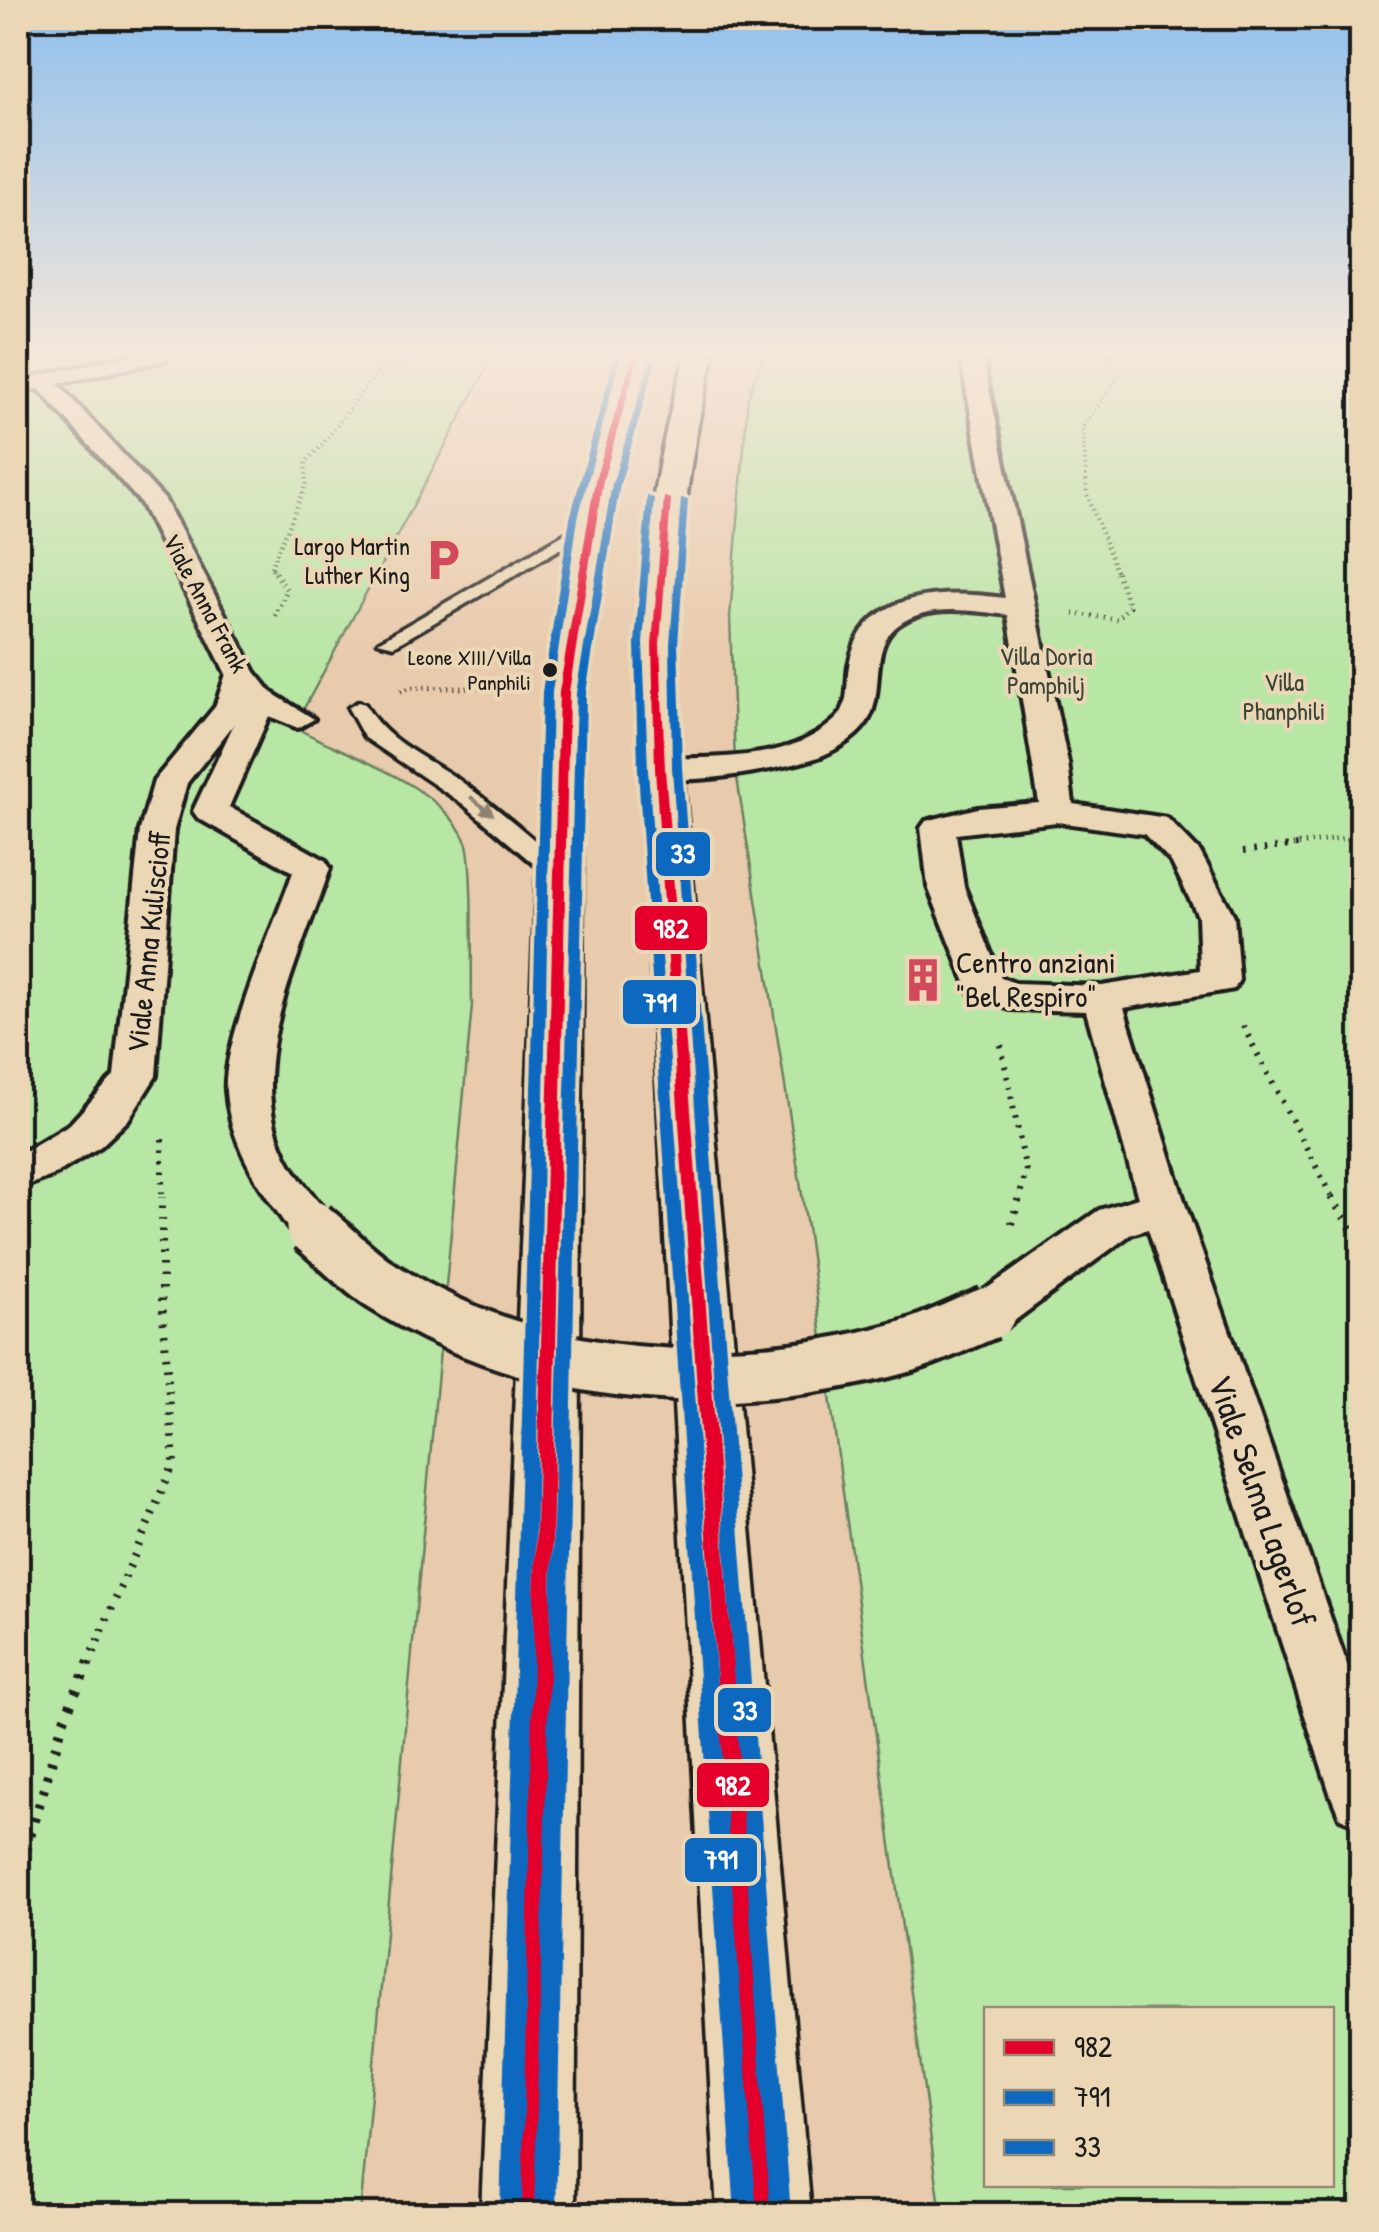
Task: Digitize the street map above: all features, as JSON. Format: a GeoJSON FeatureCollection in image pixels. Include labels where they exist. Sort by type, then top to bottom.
{"type":"FeatureCollection","features":[{"type":"Feature","properties":{"kind":"main road"},"geometry":{"type":"LineString","coordinates":[[528,2214],[564,692],[586,529],[603,459]]}},
{"type":"Feature","properties":{"kind":"main road"},"geometry":{"type":"LineString","coordinates":[[675,459],[662,546],[656,644],[660,769],[764,2214]]}},
{"type":"Feature","properties":{"kind":"street","name":"Viale Anna Frank"},"geometry":{"type":"LineString","coordinates":[[115,459],[152,500],[251,687],[298,719]]}},
{"type":"Feature","properties":{"kind":"street"},"geometry":{"type":"LineString","coordinates":[[991,459],[1057,812]]}},
{"type":"Feature","properties":{"kind":"street"},"geometry":{"type":"LineString","coordinates":[[660,769],[783,756],[838,734],[860,709],[870,639],[881,624],[908,606],[948,599],[1020,608]]}},
{"type":"Feature","properties":{"kind":"street"},"geometry":{"type":"LineString","coordinates":[[251,687],[210,812],[312,868],[249,1054],[246,1089],[250,1116],[270,1169],[312,1227],[372,1284],[426,1316],[518,1350],[594,1366],[694,1376],[808,1370],[905,1348],[990,1312],[1115,1222],[1164,1207]]}},
{"type":"Feature","properties":{"kind":"street","name":"Viale Anna Kuliscioff"},"geometry":{"type":"LineString","coordinates":[[18,1172],[52,1158],[93,1131],[123,1100],[135,1076],[157,830],[171,781],[251,687]]}},
{"type":"Feature","properties":{"kind":"street"},"geometry":{"type":"LineString","coordinates":[[1057,812],[1155,825],[1188,860],[1216,916],[1220,980],[1102,999],[1010,996],[985,986],[946,886],[938,828],[978,818],[1057,812]]}},
{"type":"Feature","properties":{"kind":"street","name":"Viale Selma Lagerlof"},"geometry":{"type":"LineString","coordinates":[[1102,999],[1164,1207],[1362,1796]]}},
{"type":"Feature","properties":{"kind":"lane"},"geometry":{"type":"LineString","coordinates":[[388,642],[586,529]]}},
{"type":"Feature","properties":{"kind":"lane"},"geometry":{"type":"LineString","coordinates":[[358,708],[365,728],[490,812],[561,875]]}},
{"type":"Feature","properties":{"kind":"path"},"geometry":{"type":"LineString","coordinates":[[251,687],[287,590],[271,567],[306,485],[309,459]]}},
{"type":"Feature","properties":{"kind":"path"},"geometry":{"type":"LineString","coordinates":[[1020,608],[1116,619],[1129,606],[1086,494],[1084,459]]}},
{"type":"Feature","properties":{"kind":"path"},"geometry":{"type":"LineString","coordinates":[[358,708],[412,687],[564,692]]}},
{"type":"Feature","properties":{"kind":"path"},"geometry":{"type":"LineString","coordinates":[[1188,860],[1362,836]]}},
{"type":"Feature","properties":{"kind":"path"},"geometry":{"type":"LineString","coordinates":[[1220,980],[1318,1177],[1362,1245]]}},
{"type":"Feature","properties":{"kind":"path"},"geometry":{"type":"LineString","coordinates":[[985,986],[1007,1066],[1026,1171],[990,1312]]}},
{"type":"Feature","properties":{"kind":"path"},"geometry":{"type":"LineString","coordinates":[[18,1879],[62,1722],[174,1464],[162,1300],[162,1130]]}},
{"type":"Feature","properties":{"kind":"green space"},"geometry":{"type":"Polygon","coordinates":[[[18,459],[438,459],[294,727],[390,773],[436,804],[466,842],[470,871],[472,1005],[360,2214],[18,2214],[18,459]]]}},
{"type":"Feature","properties":{"kind":"green space","name":"Villa Doria Pamphilj"},"geometry":{"type":"Polygon","coordinates":[[[743,459],[1361,459],[1361,2214],[941,2214],[807,1227],[735,765],[730,617],[743,459]]]}},
{"type":"Feature","properties":{"kind":"transit line","name":"33"},"geometry":{"type":"LineString","coordinates":[[511,2214],[547,692],[574,518],[590,459]]}},
{"type":"Feature","properties":{"kind":"transit line","name":"982"},"geometry":{"type":"LineString","coordinates":[[528,2214],[564,692],[605,459]]}},
{"type":"Feature","properties":{"kind":"transit line","name":"791"},"geometry":{"type":"LineString","coordinates":[[545,2214],[581,693],[623,459]]}},
{"type":"Feature","properties":{"kind":"transit line","name":"791"},"geometry":{"type":"LineString","coordinates":[[650,498],[639,643],[643,770],[746,2214]]}},
{"type":"Feature","properties":{"kind":"transit line","name":"982"},"geometry":{"type":"LineString","coordinates":[[667,499],[656,644],[660,769],[764,2214]]}},
{"type":"Feature","properties":{"kind":"transit line","name":"33"},"geometry":{"type":"LineString","coordinates":[[684,500],[674,644],[677,768],[781,2213]]}},
{"type":"Feature","properties":{"kind":"place","name":"Largo Martin Luther King"},"geometry":{"type":"Point","coordinates":[443,560]}},
{"type":"Feature","properties":{"kind":"place","name":"Leone XIII/Villa Panphili"},"geometry":{"type":"Point","coordinates":[550,670]}},
{"type":"Feature","properties":{"kind":"place","name":"Centro anziani \"Bel Respiro\""},"geometry":{"type":"Point","coordinates":[923,980]}},
{"type":"Feature","properties":{"kind":"park label","name":"Villa Phanphili"},"geometry":{"type":"Point","coordinates":[1284,696]}}]}
